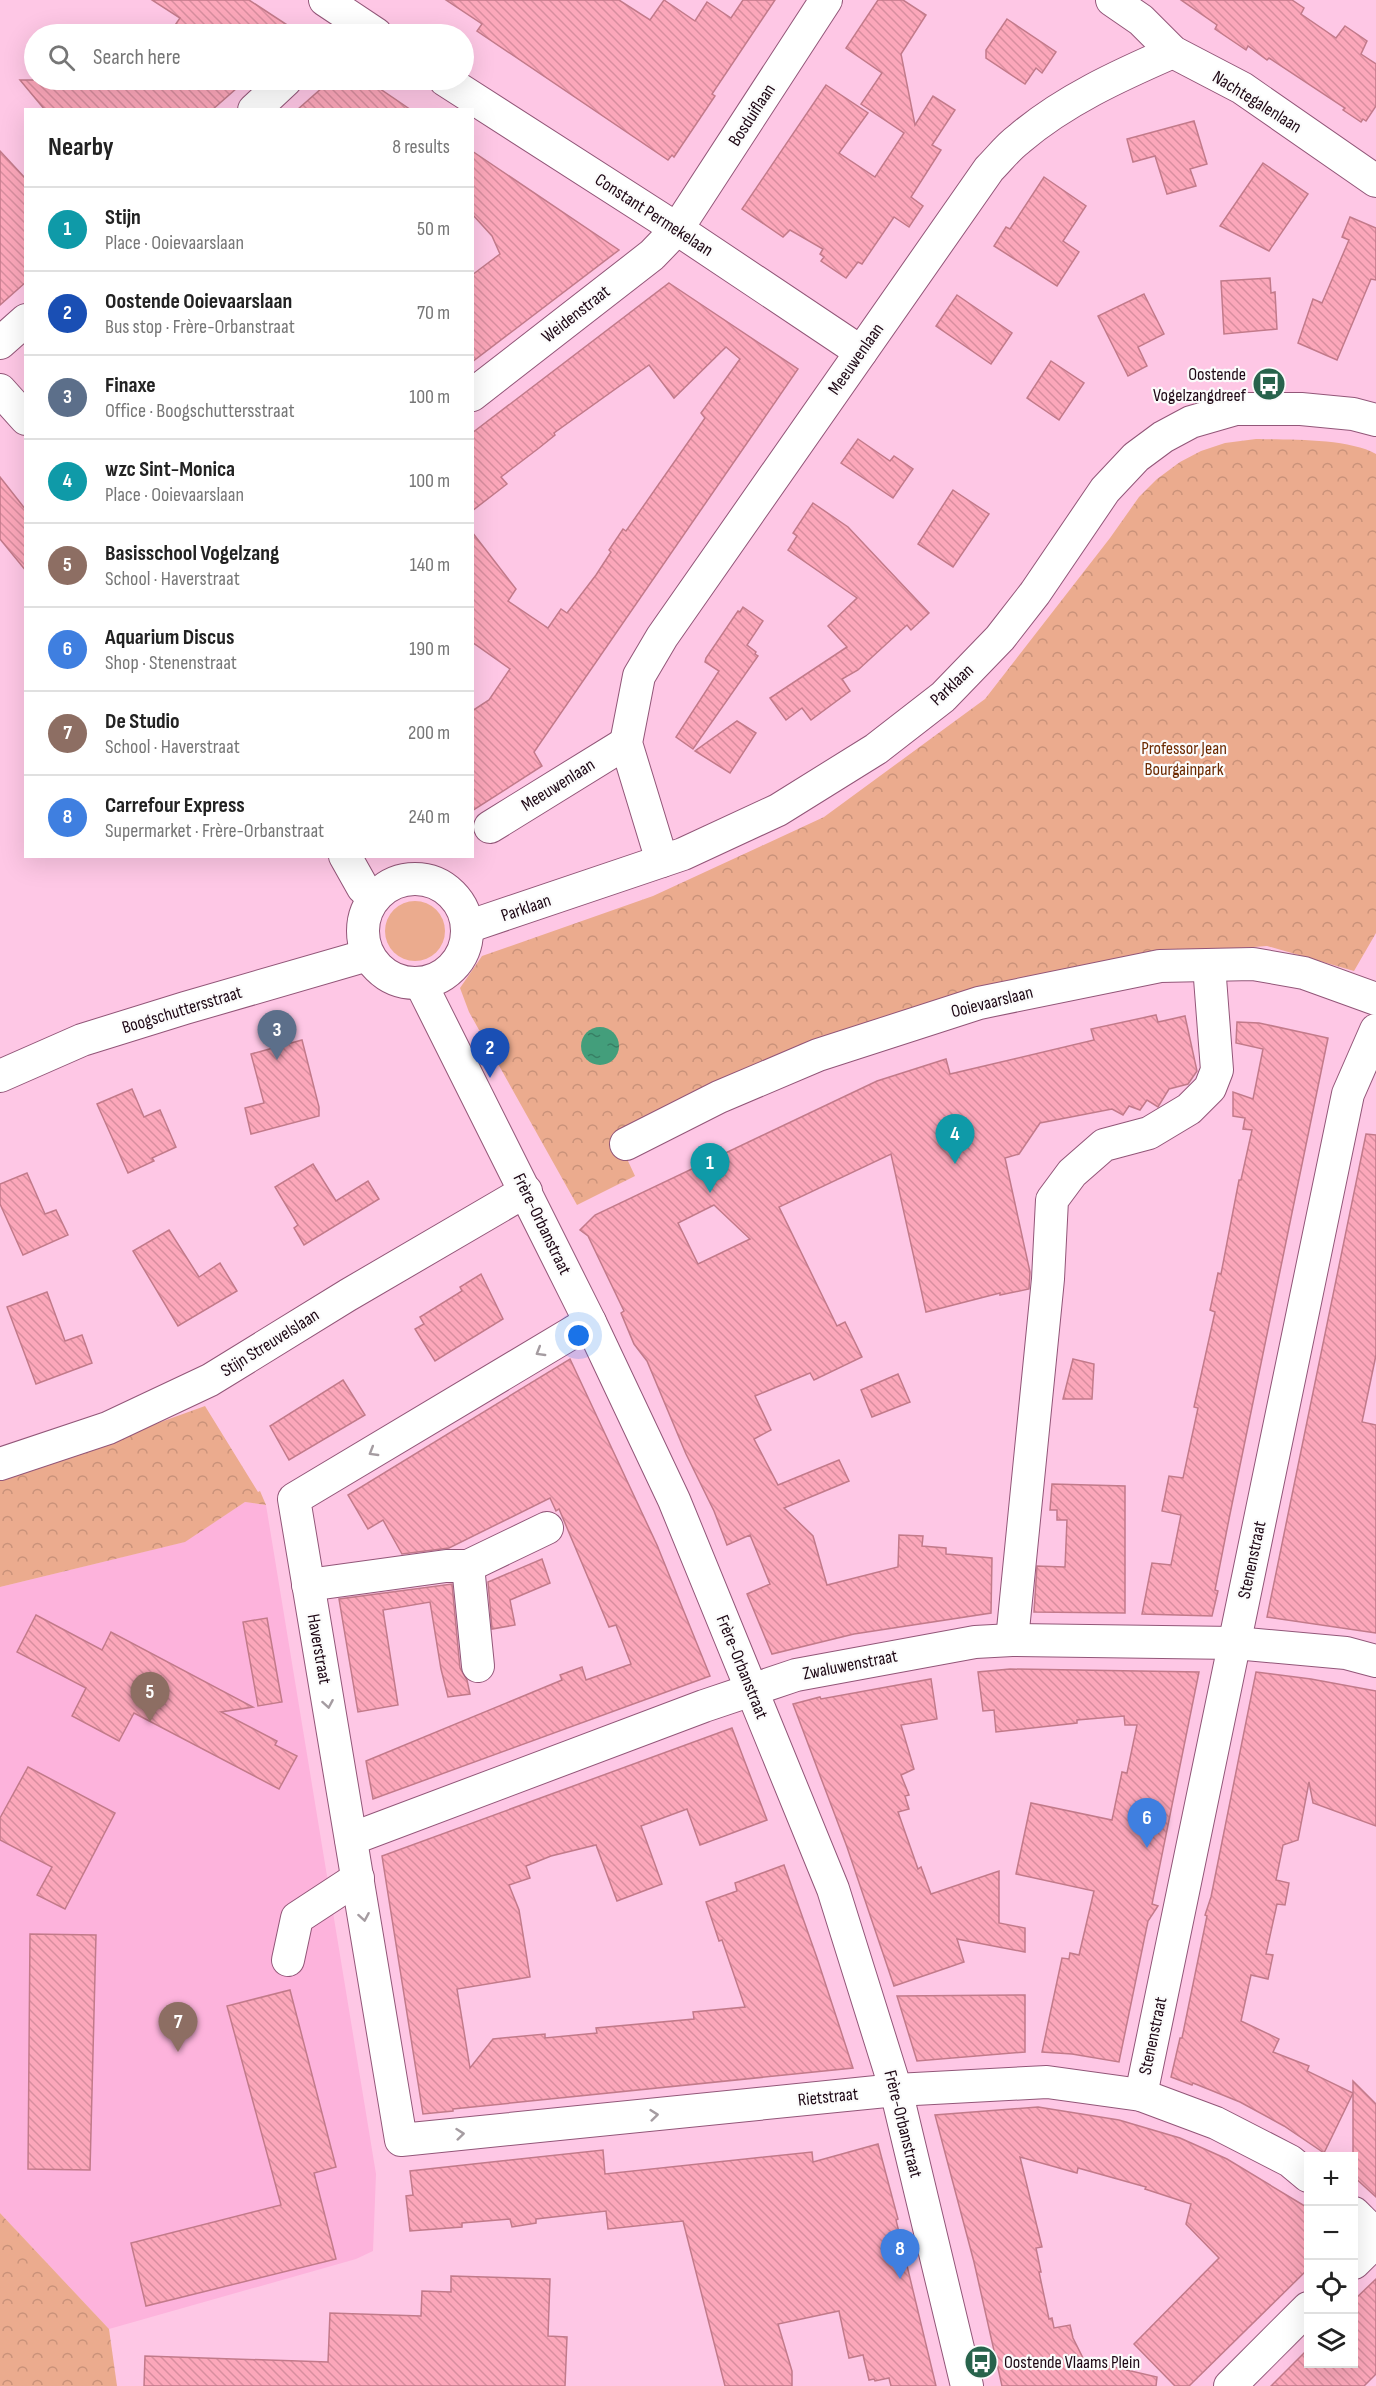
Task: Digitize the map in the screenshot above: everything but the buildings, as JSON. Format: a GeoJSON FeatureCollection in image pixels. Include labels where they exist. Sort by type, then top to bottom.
{"type":"FeatureCollection","features":[{"type":"Feature","properties":{"kind":"street"},"geometry":{"type":"LineString","coordinates":[[325,0],[349,24]]}},
{"type":"Feature","properties":{"kind":"street","name":"Bosduiflaan"},"geometry":{"type":"LineString","coordinates":[[677,229],[826,0]]}},
{"type":"Feature","properties":{"kind":"street","name":"Nachtegalenlaan"},"geometry":{"type":"LineString","coordinates":[[1112,0],[1140,20],[1173,52],[1242,88],[1376,181]]}},
{"type":"Feature","properties":{"kind":"street","name":"Meeuwenlaan"},"geometry":{"type":"LineString","coordinates":[[662,861],[626,743],[639,676],[662,637],[989,169],[1018,139],[1062,108],[1139,67],[1173,52]]}},
{"type":"Feature","properties":{"kind":"street"},"geometry":{"type":"LineString","coordinates":[[256,108],[275,90]]}},
{"type":"Feature","properties":{"kind":"street","name":"Constant Permekelaan"},"geometry":{"type":"LineString","coordinates":[[462,90],[677,229],[861,352]]}},
{"type":"Feature","properties":{"kind":"street","name":"Weidenstraat"},"geometry":{"type":"LineString","coordinates":[[474,393],[652,255],[677,229]]}},
{"type":"Feature","properties":{"kind":"street"},"geometry":{"type":"LineString","coordinates":[[0,343],[24,322]]}},
{"type":"Feature","properties":{"kind":"street"},"geometry":{"type":"LineString","coordinates":[[0,390],[24,417]]}},
{"type":"Feature","properties":{"kind":"street","name":"Parklaan"},"geometry":{"type":"LineString","coordinates":[[467,927],[683,854],[777,810],[876,749],[943,697],[1000,638],[1035,593],[1105,490],[1136,456],[1163,437],[1191,422],[1236,409],[1300,409],[1353,414],[1376,420]]}},
{"type":"Feature","properties":{"kind":"street","name":"Meeuwenlaan"},"geometry":{"type":"LineString","coordinates":[[490,827],[626,743]]}},
{"type":"Feature","properties":{"kind":"street"},"geometry":{"type":"LineString","coordinates":[[346,858],[363,888],[375,897]]}},
{"type":"Feature","properties":{"kind":"street"},"geometry":{"type":"LineString","coordinates":[[412,879],[428,880],[443,887],[464,911],[467,927],[463,953],[456,964],[434,980],[421,984],[405,983],[390,978],[377,968],[368,955],[362,930],[368,907],[375,897],[384,888],[396,882],[412,879]]}},
{"type":"Feature","properties":{"kind":"street","name":"Boogschuttersstraat"},"geometry":{"type":"LineString","coordinates":[[0,1076],[82,1040],[368,955]]}},
{"type":"Feature","properties":{"kind":"street","name":"Ooievaarslaan"},"geometry":{"type":"LineString","coordinates":[[626,1144],[719,1097],[818,1055],[979,1003],[1160,966],[1253,964],[1304,973],[1376,999]]}},
{"type":"Feature","properties":{"kind":"street"},"geometry":{"type":"LineString","coordinates":[[1012,1640],[1048,1279],[1052,1200],[1072,1173],[1104,1145],[1149,1133],[1189,1109],[1210,1088],[1217,1070],[1209,965]]}},
{"type":"Feature","properties":{"kind":"street","name":"Frère-Orbanstraat"},"geometry":{"type":"LineString","coordinates":[[421,984],[526,1191],[674,1500],[833,1889],[896,2090],[967,2386]]}},
{"type":"Feature","properties":{"kind":"street","name":"Stenenstraat"},"geometry":{"type":"LineString","coordinates":[[1141,2095],[1348,1094],[1376,1030]]}},
{"type":"Feature","properties":{"kind":"street","name":"Stijn Streuvelslaan"},"geometry":{"type":"LineString","coordinates":[[0,1464],[108,1428],[210,1380],[348,1295],[526,1191]]}},
{"type":"Feature","properties":{"kind":"street","name":"Haverstraat"},"geometry":{"type":"LineString","coordinates":[[401,2140],[294,1499],[590,1322]]}},
{"type":"Feature","properties":{"kind":"street"},"geometry":{"type":"LineString","coordinates":[[308,1585],[446,1566],[468,1566],[547,1528]]}},
{"type":"Feature","properties":{"kind":"street"},"geometry":{"type":"LineString","coordinates":[[468,1566],[478,1666]]}},
{"type":"Feature","properties":{"kind":"street","name":"Zwaluwenstraat"},"geometry":{"type":"LineString","coordinates":[[351,1839],[704,1706],[796,1675],[975,1642],[1012,1640],[1235,1643],[1346,1653],[1376,1661]]}},
{"type":"Feature","properties":{"kind":"street"},"geometry":{"type":"LineString","coordinates":[[288,1960],[297,1918],[358,1878]]}},
{"type":"Feature","properties":{"kind":"street","name":"Rietstraat"},"geometry":{"type":"LineString","coordinates":[[401,2140],[896,2090],[1047,2082],[1141,2095],[1216,2122],[1290,2161],[1304,2173]]}},
{"type":"Feature","properties":{"kind":"street"},"geometry":{"type":"LineString","coordinates":[[1358,2218],[1376,2235]]}},
{"type":"Feature","properties":{"kind":"street"},"geometry":{"type":"LineString","coordinates":[[1356,2260],[1376,2241]]}},
{"type":"Feature","properties":{"kind":"street"},"geometry":{"type":"LineString","coordinates":[[1230,2386],[1304,2312]]}},
{"type":"Feature","properties":{"kind":"shaded area"},"geometry":{"type":"Polygon","coordinates":[[[245,1502],[266,1505],[376,2174],[373,2251],[356,2259],[109,2329],[0,2213],[0,1587],[184,1542],[245,1502]]]}},
{"type":"Feature","properties":{"kind":"green space","name":"Professor Jean Bourgainpark"},"geometry":{"type":"Polygon","coordinates":[[[1256,439],[1334,442],[1376,454],[1376,933],[1354,971],[1267,946],[1163,954],[960,992],[710,1084],[615,1133],[635,1176],[577,1205],[469,1012],[460,988],[482,956],[653,896],[824,817],[985,699],[1139,497],[1157,479],[1180,462],[1201,451],[1225,443],[1256,439]]]}},
{"type":"Feature","properties":{"kind":"green space"},"geometry":{"type":"Polygon","coordinates":[[[415,901],[432,906],[440,914],[445,931],[440,948],[432,956],[415,961],[398,956],[390,948],[385,931],[390,914],[398,906],[415,901]]]}},
{"type":"Feature","properties":{"kind":"green space"},"geometry":{"type":"Polygon","coordinates":[[[205,1406],[258,1492],[260,1491],[266,1505],[245,1502],[185,1542],[0,1587],[0,1480],[205,1406]]]}},
{"type":"Feature","properties":{"kind":"green space"},"geometry":{"type":"Polygon","coordinates":[[[0,2213],[109,2329],[117,2386],[0,2386],[0,2213]]]}},
{"type":"Feature","properties":{"kind":"water"},"geometry":{"type":"Polygon","coordinates":[[[600,1027],[613,1033],[619,1046],[613,1059],[600,1065],[587,1059],[581,1046],[587,1033],[600,1027]]]}},
{"type":"Feature","properties":{"kind":"place","name":"Oostende Vogelzangdreef"},"geometry":{"type":"Point","coordinates":[1269,384]}},
{"type":"Feature","properties":{"kind":"place","name":"Finaxe"},"geometry":{"type":"Point","coordinates":[277,1060]}},
{"type":"Feature","properties":{"kind":"place","name":"Oostende Ooievaarslaan"},"geometry":{"type":"Point","coordinates":[490,1078]}},
{"type":"Feature","properties":{"kind":"place","name":"wzc Sint-Monica"},"geometry":{"type":"Point","coordinates":[955,1164]}},
{"type":"Feature","properties":{"kind":"place","name":"Stijn"},"geometry":{"type":"Point","coordinates":[710,1193]}},
{"type":"Feature","properties":{"kind":"place","name":"Basisschool Vogelzang"},"geometry":{"type":"Point","coordinates":[150,1722]}},
{"type":"Feature","properties":{"kind":"place","name":"Aquarium Discus"},"geometry":{"type":"Point","coordinates":[1147,1848]}},
{"type":"Feature","properties":{"kind":"place","name":"De Studio"},"geometry":{"type":"Point","coordinates":[178,2052]}},
{"type":"Feature","properties":{"kind":"place","name":"Carrefour Express"},"geometry":{"type":"Point","coordinates":[900,2279]}},
{"type":"Feature","properties":{"kind":"place","name":"Oostende Vlaams Plein"},"geometry":{"type":"Point","coordinates":[981,2362]}}]}
